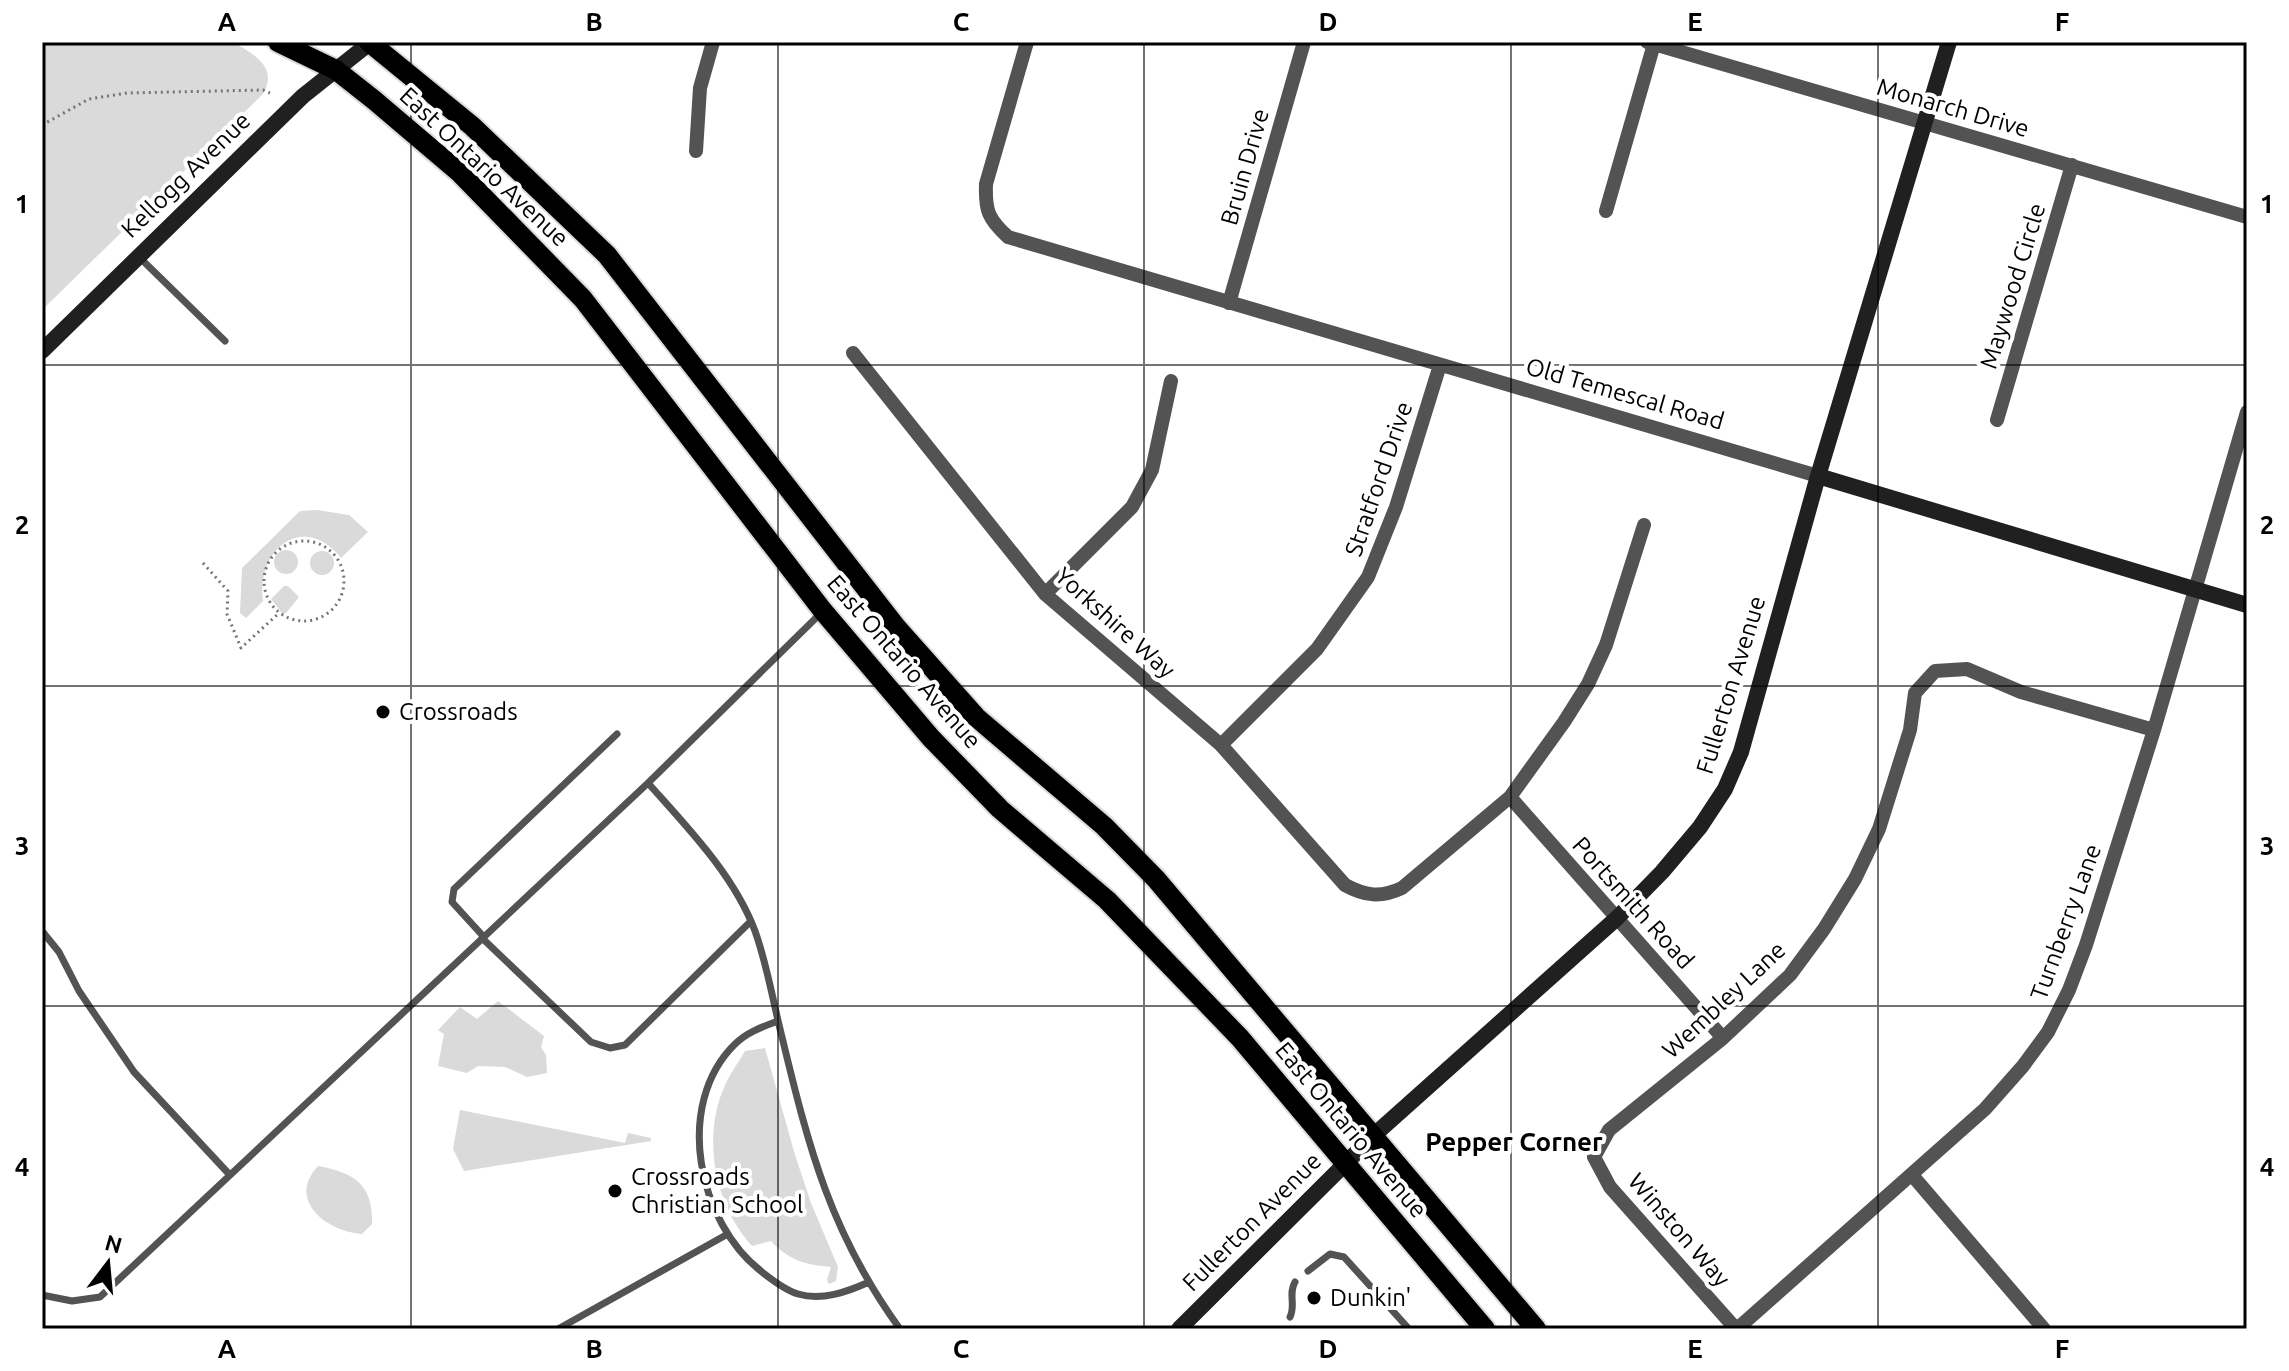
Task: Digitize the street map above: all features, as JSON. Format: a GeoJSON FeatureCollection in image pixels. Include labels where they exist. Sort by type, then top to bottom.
{"type":"FeatureCollection","features":[{"type":"Feature","properties":{"kind":"main road","name":"East Ontario Avenue"},"geometry":{"type":"LineString","coordinates":[[278,42],[336,70],[460,173],[583,299],[816,617],[1000,809],[1107,900],[1240,1038],[1485,1329]]}},
{"type":"Feature","properties":{"kind":"main road","name":"East Ontario Avenue"},"geometry":{"type":"LineString","coordinates":[[370,42],[472,126],[607,255],[896,627],[976,717],[1104,826],[1156,879],[1536,1329]]}},
{"type":"Feature","properties":{"kind":"main road","name":"Kellogg Avenue"},"geometry":{"type":"LineString","coordinates":[[42,351],[303,96],[370,42]]}},
{"type":"Feature","properties":{"kind":"main road","name":"Fullerton Avenue"},"geometry":{"type":"LineString","coordinates":[[1179,1329],[1373,1136],[1617,918],[1695,833],[1725,789],[1741,752],[1818,476],[1949,42]]}},
{"type":"Feature","properties":{"kind":"main road","name":"Old Temescal Road"},"geometry":{"type":"LineString","coordinates":[[1818,476],[2247,605]]}},
{"type":"Feature","properties":{"kind":"street"},"geometry":{"type":"LineString","coordinates":[[696,151],[700,88],[713,42]]}},
{"type":"Feature","properties":{"kind":"street","name":"Old Temescal Road"},"geometry":{"type":"LineString","coordinates":[[1027,42],[986,184],[985,205],[994,224],[1008,237],[1818,476]]}},
{"type":"Feature","properties":{"kind":"street","name":"Bruin Drive"},"geometry":{"type":"LineString","coordinates":[[1229,303],[1304,42]]}},
{"type":"Feature","properties":{"kind":"street"},"geometry":{"type":"LineString","coordinates":[[1606,211],[1651,43]]}},
{"type":"Feature","properties":{"kind":"street","name":"Monarch Drive"},"geometry":{"type":"LineString","coordinates":[[1651,43],[2247,217]]}},
{"type":"Feature","properties":{"kind":"street","name":"Maywood Circle"},"geometry":{"type":"LineString","coordinates":[[1997,420],[2072,165]]}},
{"type":"Feature","properties":{"kind":"street","name":"Yorkshire Way"},"geometry":{"type":"LineString","coordinates":[[853,353],[1045,594],[1221,745],[1345,885],[1360,893],[1375,895],[1389,894],[1402,888],[1510,797]]}},
{"type":"Feature","properties":{"kind":"street","name":"Stratford Drive"},"geometry":{"type":"LineString","coordinates":[[1221,745],[1317,649],[1368,577],[1396,507],[1440,365]]}},
{"type":"Feature","properties":{"kind":"street"},"geometry":{"type":"LineString","coordinates":[[1045,594],[1132,507],[1152,470],[1171,381]]}},
{"type":"Feature","properties":{"kind":"street","name":"Turnberry Lane"},"geometry":{"type":"LineString","coordinates":[[1736,1329],[1985,1109],[2048,1032],[2069,990],[2086,945],[2154,730],[2247,412]]}},
{"type":"Feature","properties":{"kind":"street"},"geometry":{"type":"LineString","coordinates":[[1510,797],[1588,684],[1606,645],[1644,525]]}},
{"type":"Feature","properties":{"kind":"street","name":"Wembley Lane"},"geometry":{"type":"LineString","coordinates":[[1594,1157],[1609,1130],[1723,1038],[1790,975],[1824,929],[1855,879],[1879,829],[1910,730],[1915,693],[1935,671],[1967,669],[2021,692],[2154,730]]}},
{"type":"Feature","properties":{"kind":"street","name":"Portsmith Road"},"geometry":{"type":"LineString","coordinates":[[1510,797],[1723,1038]]}},
{"type":"Feature","properties":{"kind":"street","name":"Winston Way"},"geometry":{"type":"LineString","coordinates":[[1594,1157],[1610,1187],[1736,1329]]}},
{"type":"Feature","properties":{"kind":"street"},"geometry":{"type":"LineString","coordinates":[[1912,1175],[2044,1329]]}},
{"type":"Feature","properties":{"kind":"lane"},"geometry":{"type":"LineString","coordinates":[[137,255],[225,341]]}},
{"type":"Feature","properties":{"kind":"lane"},"geometry":{"type":"LineString","coordinates":[[42,1295],[72,1301],[100,1297],[648,783],[816,617]]}},
{"type":"Feature","properties":{"kind":"lane"},"geometry":{"type":"LineString","coordinates":[[617,734],[454,889],[452,902],[482,937],[591,1042],[610,1048],[625,1045],[750,922]]}},
{"type":"Feature","properties":{"kind":"lane"},"geometry":{"type":"LineString","coordinates":[[648,783],[730,882],[755,930],[812,1154],[831,1209],[869,1282],[900,1329]]}},
{"type":"Feature","properties":{"kind":"lane"},"geometry":{"type":"LineString","coordinates":[[42,931],[59,952],[79,991],[134,1072],[229,1174]]}},
{"type":"Feature","properties":{"kind":"lane"},"geometry":{"type":"LineString","coordinates":[[778,1021],[754,1030],[736,1043],[710,1082],[700,1120],[699,1151],[714,1211],[726,1235],[748,1261],[775,1282],[798,1294],[822,1296],[848,1292],[869,1282]]}},
{"type":"Feature","properties":{"kind":"lane"},"geometry":{"type":"LineString","coordinates":[[558,1329],[726,1235]]}},
{"type":"Feature","properties":{"kind":"lane"},"geometry":{"type":"LineString","coordinates":[[1308,1271],[1330,1254],[1344,1257],[1409,1329]]}},
{"type":"Feature","properties":{"kind":"lane"},"geometry":{"type":"LineString","coordinates":[[1290,1317],[1295,1282]]}},
{"type":"Feature","properties":{"kind":"path"},"geometry":{"type":"LineString","coordinates":[[42,125],[89,99],[127,93],[263,90],[270,93]]}},
{"type":"Feature","properties":{"kind":"path"},"geometry":{"type":"LineString","coordinates":[[300,541],[314,542],[330,551],[340,563],[344,581],[340,598],[332,610],[321,618],[309,621],[292,620],[279,613],[268,600],[263,585],[271,557],[287,544],[300,541]]}},
{"type":"Feature","properties":{"kind":"path"},"geometry":{"type":"LineString","coordinates":[[203,563],[228,591],[227,614],[241,648],[279,613]]}},
{"type":"Feature","properties":{"kind":"shaded area"},"geometry":{"type":"Polygon","coordinates":[[[42,42],[232,42],[255,56],[268,76],[263,94],[42,310],[42,42]]]}},
{"type":"Feature","properties":{"kind":"shaded area"},"geometry":{"type":"Polygon","coordinates":[[[300,511],[349,515],[368,532],[341,558],[327,544],[313,538],[299,537],[286,542],[267,565],[263,601],[246,618],[240,613],[242,568],[300,511]]]}},
{"type":"Feature","properties":{"kind":"shaded area"},"geometry":{"type":"Polygon","coordinates":[[[286,550],[297,557],[298,562],[291,573],[286,574],[275,567],[274,562],[281,551],[286,550]]]}},
{"type":"Feature","properties":{"kind":"shaded area"},"geometry":{"type":"Polygon","coordinates":[[[322,551],[333,558],[334,563],[327,574],[322,575],[311,568],[310,563],[317,552],[322,551]]]}},
{"type":"Feature","properties":{"kind":"shaded area"},"geometry":{"type":"Polygon","coordinates":[[[284,586],[299,597],[286,613],[282,613],[271,599],[284,586]]]}},
{"type":"Feature","properties":{"kind":"shaded area"},"geometry":{"type":"Polygon","coordinates":[[[498,1001],[544,1036],[541,1047],[546,1055],[547,1073],[527,1077],[505,1067],[478,1066],[467,1073],[438,1066],[444,1034],[438,1030],[460,1007],[477,1019],[498,1001]]]}},
{"type":"Feature","properties":{"kind":"shaded area"},"geometry":{"type":"Polygon","coordinates":[[[765,1048],[811,1203],[838,1267],[836,1281],[829,1284],[827,1280],[831,1267],[798,1260],[771,1241],[752,1246],[728,1210],[720,1190],[713,1146],[718,1103],[745,1051],[765,1048]]]}},
{"type":"Feature","properties":{"kind":"shaded area"},"geometry":{"type":"Polygon","coordinates":[[[460,1110],[625,1143],[628,1133],[651,1138],[651,1141],[464,1171],[453,1149],[460,1110]]]}},
{"type":"Feature","properties":{"kind":"shaded area"},"geometry":{"type":"Polygon","coordinates":[[[318,1166],[352,1177],[365,1190],[372,1224],[362,1234],[336,1227],[315,1212],[306,1191],[309,1179],[318,1166]]]}},
{"type":"Feature","properties":{"kind":"place","name":"Crossroads"},"geometry":{"type":"Point","coordinates":[383,712]}},
{"type":"Feature","properties":{"kind":"place","name":"Crossroads Christian School"},"geometry":{"type":"Point","coordinates":[615,1191]}},
{"type":"Feature","properties":{"kind":"place","name":"Dunkin'"},"geometry":{"type":"Point","coordinates":[1314,1298]}},
{"type":"Feature","properties":{"kind":"district","name":"Pepper Corner"},"geometry":{"type":"Point","coordinates":[1514,1142]}}]}
